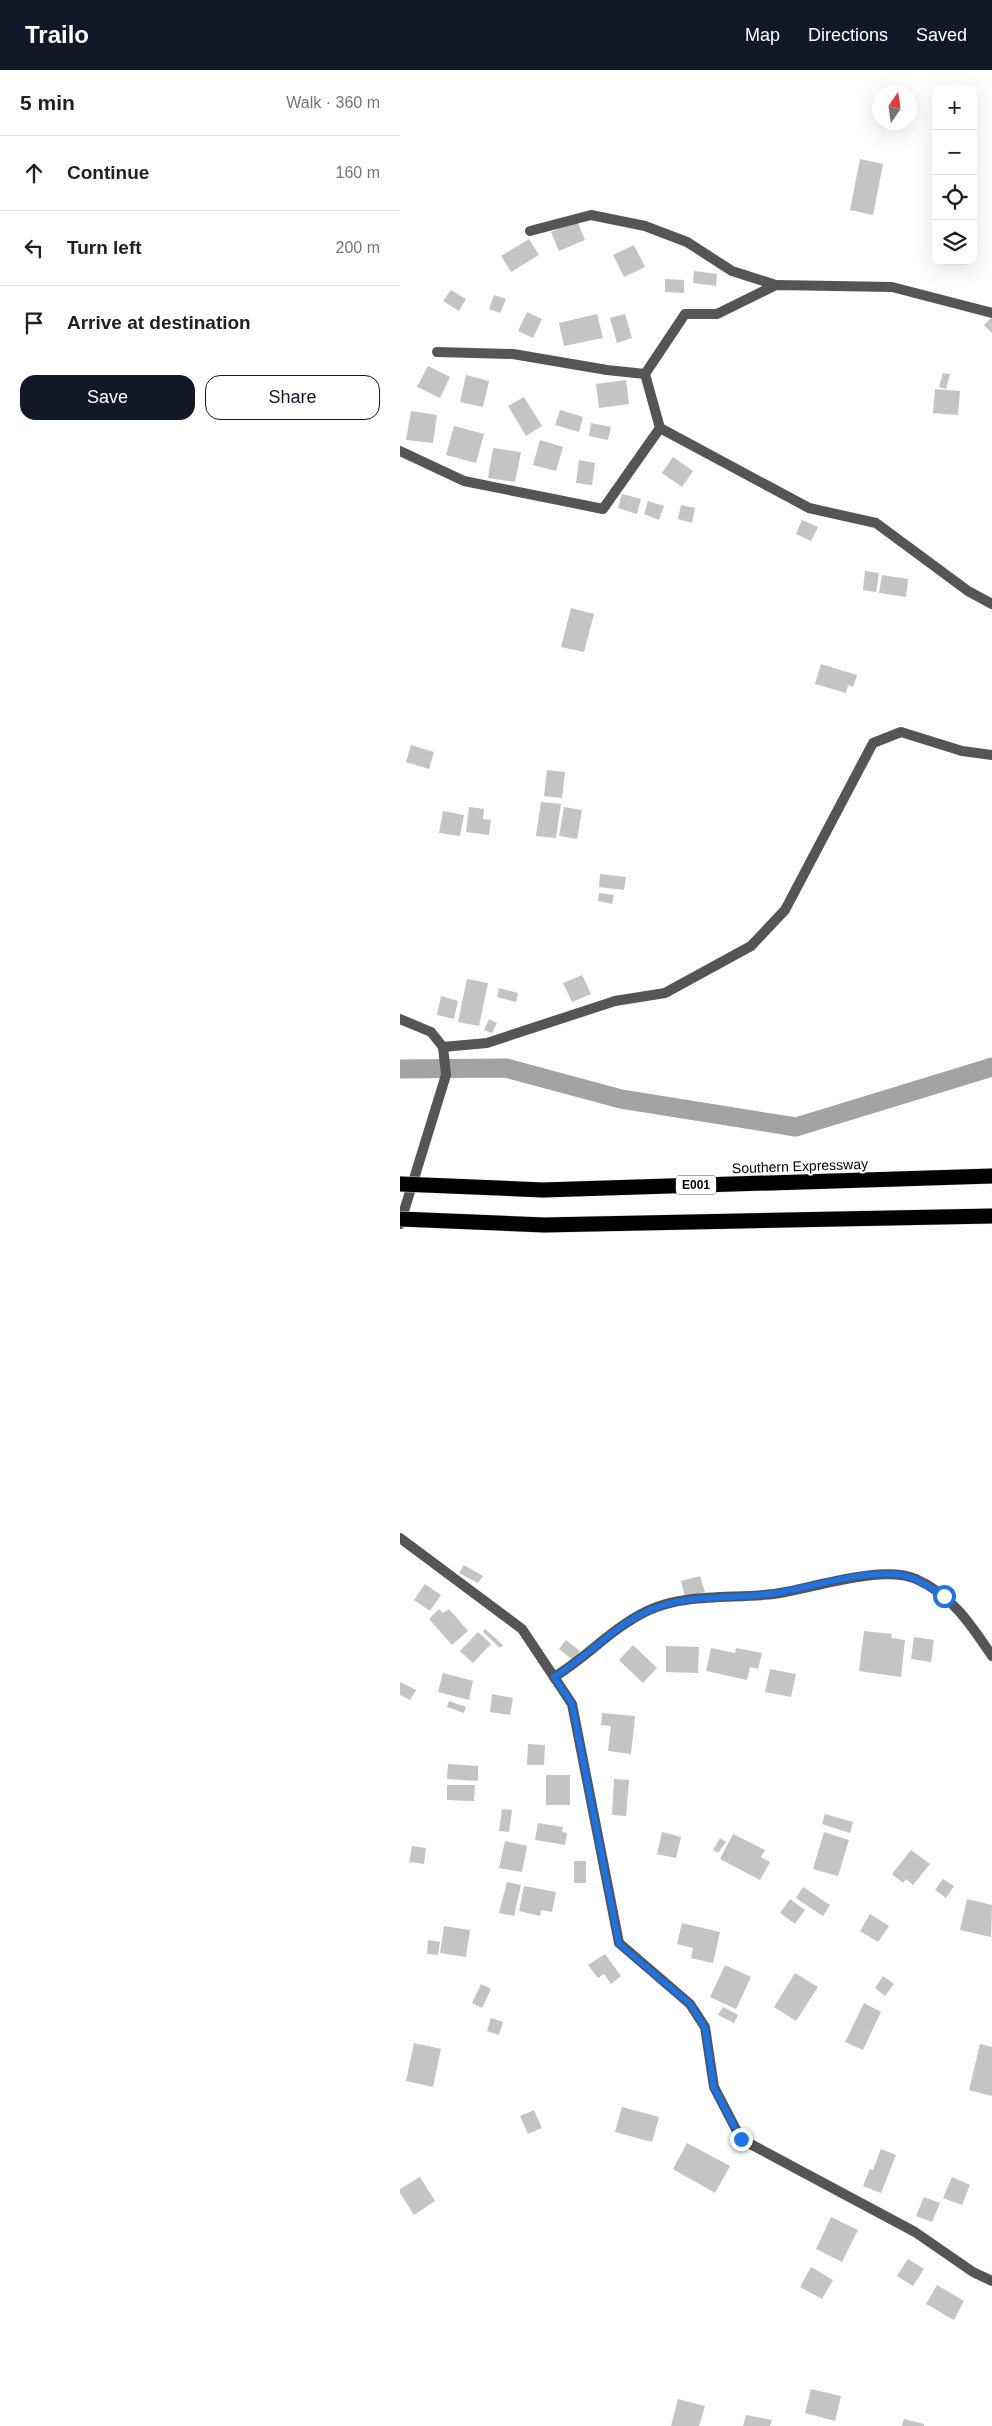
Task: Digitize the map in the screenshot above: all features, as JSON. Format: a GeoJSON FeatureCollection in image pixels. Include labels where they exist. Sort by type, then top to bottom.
{"type":"FeatureCollection","features":[{"type":"Feature","properties":{"kind":"highway","name":"Southern Expressway"},"geometry":{"type":"LineString","coordinates":[[400,1184],[543,1190],[992,1176]]}},
{"type":"Feature","properties":{"kind":"highway"},"geometry":{"type":"LineString","coordinates":[[400,1219],[544,1225],[992,1216]]}},
{"type":"Feature","properties":{"kind":"street"},"geometry":{"type":"LineString","coordinates":[[530,231],[591,216],[645,226],[687,242],[732,271],[776,285],[892,287],[992,313]]}},
{"type":"Feature","properties":{"kind":"street"},"geometry":{"type":"LineString","coordinates":[[776,285],[717,314],[685,314],[645,374],[660,428],[809,508],[876,523],[968,591],[992,604]]}},
{"type":"Feature","properties":{"kind":"street"},"geometry":{"type":"LineString","coordinates":[[437,352],[513,354],[607,370],[645,374]]}},
{"type":"Feature","properties":{"kind":"street"},"geometry":{"type":"LineString","coordinates":[[400,451],[464,481],[603,509],[660,428]]}},
{"type":"Feature","properties":{"kind":"street"},"geometry":{"type":"LineString","coordinates":[[444,1050],[487,1043],[616,1001],[665,993],[751,946],[786,910],[873,743],[901,732],[962,751],[992,755]]}},
{"type":"Feature","properties":{"kind":"street"},"geometry":{"type":"LineString","coordinates":[[400,1019],[431,1032],[444,1050],[446,1074],[400,1225]]}},
{"type":"Feature","properties":{"kind":"street"},"geometry":{"type":"LineString","coordinates":[[400,1538],[522,1629],[572,1704],[619,1944],[690,2004],[705,2028],[714,2088],[741,2139],[915,2232],[973,2272],[992,2281]]}},
{"type":"Feature","properties":{"kind":"street"},"geometry":{"type":"LineString","coordinates":[[554,1677],[576,1664],[622,1624],[667,1603],[775,1594],[876,1575],[896,1574],[915,1578],[944,1596],[959,1611],[992,1656]]}},
{"type":"Feature","properties":{"kind":"building"},"geometry":{"type":"Polygon","coordinates":[[[860,159],[883,164],[873,215],[850,210],[860,159]]]}},
{"type":"Feature","properties":{"kind":"building"},"geometry":{"type":"Polygon","coordinates":[[[577,221],[585,240],[559,251],[551,232],[577,221]]]}},
{"type":"Feature","properties":{"kind":"building"},"geometry":{"type":"Polygon","coordinates":[[[529,239],[539,255],[511,272],[501,256],[529,239]]]}},
{"type":"Feature","properties":{"kind":"building"},"geometry":{"type":"Polygon","coordinates":[[[634,245],[645,267],[624,277],[613,255],[634,245]]]}},
{"type":"Feature","properties":{"kind":"building"},"geometry":{"type":"Polygon","coordinates":[[[694,271],[717,274],[716,286],[693,283],[694,271]]]}},
{"type":"Feature","properties":{"kind":"building"},"geometry":{"type":"Polygon","coordinates":[[[665,279],[684,280],[684,293],[665,292],[665,279]]]}},
{"type":"Feature","properties":{"kind":"building"},"geometry":{"type":"Polygon","coordinates":[[[451,290],[466,299],[459,311],[443,301],[451,290]]]}},
{"type":"Feature","properties":{"kind":"building"},"geometry":{"type":"Polygon","coordinates":[[[494,295],[506,299],[500,313],[489,309],[494,295]]]}},
{"type":"Feature","properties":{"kind":"building"},"geometry":{"type":"Polygon","coordinates":[[[527,312],[542,319],[533,338],[518,331],[527,312]]]}},
{"type":"Feature","properties":{"kind":"building"},"geometry":{"type":"Polygon","coordinates":[[[597,314],[603,338],[564,346],[559,323],[597,314]]]}},
{"type":"Feature","properties":{"kind":"building"},"geometry":{"type":"Polygon","coordinates":[[[625,314],[632,338],[617,343],[610,318],[625,314]]]}},
{"type":"Feature","properties":{"kind":"building"},"geometry":{"type":"Polygon","coordinates":[[[992,319],[992,333],[984,325],[992,319]]]}},
{"type":"Feature","properties":{"kind":"building"},"geometry":{"type":"Polygon","coordinates":[[[428,366],[450,377],[440,398],[417,387],[428,366]]]}},
{"type":"Feature","properties":{"kind":"building"},"geometry":{"type":"Polygon","coordinates":[[[943,373],[950,374],[946,389],[939,387],[943,373]]]}},
{"type":"Feature","properties":{"kind":"building"},"geometry":{"type":"Polygon","coordinates":[[[466,375],[489,381],[483,407],[460,402],[466,375]]]}},
{"type":"Feature","properties":{"kind":"building"},"geometry":{"type":"Polygon","coordinates":[[[626,380],[629,404],[599,408],[596,384],[626,380]]]}},
{"type":"Feature","properties":{"kind":"building"},"geometry":{"type":"Polygon","coordinates":[[[935,389],[960,391],[958,415],[933,413],[935,389]]]}},
{"type":"Feature","properties":{"kind":"building"},"geometry":{"type":"Polygon","coordinates":[[[524,397],[542,426],[526,436],[508,406],[524,397]]]}},
{"type":"Feature","properties":{"kind":"building"},"geometry":{"type":"Polygon","coordinates":[[[560,410],[583,417],[579,432],[555,425],[560,410]]]}},
{"type":"Feature","properties":{"kind":"building"},"geometry":{"type":"Polygon","coordinates":[[[411,411],[437,415],[433,443],[406,440],[411,411]]]}},
{"type":"Feature","properties":{"kind":"building"},"geometry":{"type":"Polygon","coordinates":[[[591,423],[611,427],[608,440],[589,436],[591,423]]]}},
{"type":"Feature","properties":{"kind":"building"},"geometry":{"type":"Polygon","coordinates":[[[454,426],[484,434],[476,463],[446,455],[454,426]]]}},
{"type":"Feature","properties":{"kind":"building"},"geometry":{"type":"Polygon","coordinates":[[[540,440],[563,447],[556,471],[533,465],[540,440]]]}},
{"type":"Feature","properties":{"kind":"building"},"geometry":{"type":"Polygon","coordinates":[[[493,448],[521,452],[515,482],[488,478],[493,448]]]}},
{"type":"Feature","properties":{"kind":"building"},"geometry":{"type":"Polygon","coordinates":[[[673,457],[693,471],[682,487],[662,473],[673,457]]]}},
{"type":"Feature","properties":{"kind":"building"},"geometry":{"type":"Polygon","coordinates":[[[579,460],[595,463],[592,485],[576,483],[579,460]]]}},
{"type":"Feature","properties":{"kind":"building"},"geometry":{"type":"Polygon","coordinates":[[[622,494],[641,499],[637,514],[618,508],[622,494]]]}},
{"type":"Feature","properties":{"kind":"building"},"geometry":{"type":"Polygon","coordinates":[[[648,501],[664,506],[659,520],[644,514],[648,501]]]}},
{"type":"Feature","properties":{"kind":"building"},"geometry":{"type":"Polygon","coordinates":[[[681,505],[695,508],[692,523],[678,519],[681,505]]]}},
{"type":"Feature","properties":{"kind":"building"},"geometry":{"type":"Polygon","coordinates":[[[802,520],[818,527],[811,541],[796,534],[802,520]]]}},
{"type":"Feature","properties":{"kind":"building"},"geometry":{"type":"Polygon","coordinates":[[[865,571],[879,573],[876,592],[863,590],[865,571]]]}},
{"type":"Feature","properties":{"kind":"building"},"geometry":{"type":"Polygon","coordinates":[[[882,575],[908,579],[906,597],[879,593],[882,575]]]}},
{"type":"Feature","properties":{"kind":"building"},"geometry":{"type":"Polygon","coordinates":[[[571,608],[594,614],[584,652],[561,647],[571,608]]]}},
{"type":"Feature","properties":{"kind":"building"},"geometry":{"type":"Polygon","coordinates":[[[821,664],[857,675],[853,687],[848,685],[846,693],[815,684],[821,664]]]}},
{"type":"Feature","properties":{"kind":"building"},"geometry":{"type":"Polygon","coordinates":[[[411,745],[434,752],[429,769],[406,762],[411,745]]]}},
{"type":"Feature","properties":{"kind":"building"},"geometry":{"type":"Polygon","coordinates":[[[547,770],[565,772],[562,798],[544,796],[547,770]]]}},
{"type":"Feature","properties":{"kind":"building"},"geometry":{"type":"Polygon","coordinates":[[[541,802],[561,804],[556,838],[536,836],[541,802]]]}},
{"type":"Feature","properties":{"kind":"building"},"geometry":{"type":"Polygon","coordinates":[[[469,807],[484,809],[483,819],[491,820],[489,835],[466,832],[469,807]]]}},
{"type":"Feature","properties":{"kind":"building"},"geometry":{"type":"Polygon","coordinates":[[[564,807],[582,810],[577,839],[559,836],[564,807]]]}},
{"type":"Feature","properties":{"kind":"building"},"geometry":{"type":"Polygon","coordinates":[[[443,811],[464,815],[460,836],[439,833],[443,811]]]}},
{"type":"Feature","properties":{"kind":"building"},"geometry":{"type":"Polygon","coordinates":[[[600,874],[626,877],[624,890],[599,887],[600,874]]]}},
{"type":"Feature","properties":{"kind":"building"},"geometry":{"type":"Polygon","coordinates":[[[599,893],[614,895],[612,904],[598,901],[599,893]]]}},
{"type":"Feature","properties":{"kind":"building"},"geometry":{"type":"Polygon","coordinates":[[[582,975],[591,994],[572,1002],[563,983],[582,975]]]}},
{"type":"Feature","properties":{"kind":"building"},"geometry":{"type":"Polygon","coordinates":[[[467,979],[488,983],[479,1026],[458,1022],[467,979]]]}},
{"type":"Feature","properties":{"kind":"building"},"geometry":{"type":"Polygon","coordinates":[[[499,988],[518,993],[516,1002],[497,997],[499,988]]]}},
{"type":"Feature","properties":{"kind":"building"},"geometry":{"type":"Polygon","coordinates":[[[441,996],[458,1001],[454,1019],[437,1015],[441,996]]]}},
{"type":"Feature","properties":{"kind":"building"},"geometry":{"type":"Polygon","coordinates":[[[489,1019],[497,1023],[492,1033],[484,1030],[489,1019]]]}},
{"type":"Feature","properties":{"kind":"building"},"geometry":{"type":"Polygon","coordinates":[[[464,1565],[483,1576],[478,1583],[459,1573],[464,1565]]]}},
{"type":"Feature","properties":{"kind":"building"},"geometry":{"type":"Polygon","coordinates":[[[700,1576],[705,1592],[685,1597],[681,1581],[700,1576]]]}},
{"type":"Feature","properties":{"kind":"building"},"geometry":{"type":"Polygon","coordinates":[[[425,1584],[441,1595],[430,1611],[414,1600],[425,1584]]]}},
{"type":"Feature","properties":{"kind":"building"},"geometry":{"type":"Polygon","coordinates":[[[439,1609],[443,1613],[449,1609],[468,1631],[452,1645],[429,1619],[439,1609]]]}},
{"type":"Feature","properties":{"kind":"building"},"geometry":{"type":"Polygon","coordinates":[[[485,1629],[503,1645],[500,1648],[483,1632],[485,1629]]]}},
{"type":"Feature","properties":{"kind":"building"},"geometry":{"type":"Polygon","coordinates":[[[864,1631],[892,1634],[891,1638],[905,1640],[901,1677],[859,1671],[864,1631]]]}},
{"type":"Feature","properties":{"kind":"building"},"geometry":{"type":"Polygon","coordinates":[[[478,1632],[491,1644],[473,1663],[460,1651],[478,1632]]]}},
{"type":"Feature","properties":{"kind":"building"},"geometry":{"type":"Polygon","coordinates":[[[914,1637],[934,1640],[931,1662],[911,1659],[914,1637]]]}},
{"type":"Feature","properties":{"kind":"building"},"geometry":{"type":"Polygon","coordinates":[[[566,1640],[580,1651],[573,1660],[559,1649],[566,1640]]]}},
{"type":"Feature","properties":{"kind":"building"},"geometry":{"type":"Polygon","coordinates":[[[633,1645],[657,1668],[643,1683],[619,1660],[633,1645]]]}},
{"type":"Feature","properties":{"kind":"building"},"geometry":{"type":"Polygon","coordinates":[[[666,1646],[699,1647],[698,1673],[666,1672],[666,1646]]]}},
{"type":"Feature","properties":{"kind":"building"},"geometry":{"type":"Polygon","coordinates":[[[711,1648],[735,1653],[736,1648],[762,1653],[758,1669],[750,1667],[747,1680],[706,1671],[711,1648]]]}},
{"type":"Feature","properties":{"kind":"building"},"geometry":{"type":"Polygon","coordinates":[[[770,1669],[796,1674],[791,1697],[765,1692],[770,1669]]]}},
{"type":"Feature","properties":{"kind":"building"},"geometry":{"type":"Polygon","coordinates":[[[443,1673],[473,1681],[469,1700],[438,1692],[443,1673]]]}},
{"type":"Feature","properties":{"kind":"building"},"geometry":{"type":"Polygon","coordinates":[[[400,1682],[416,1690],[410,1700],[400,1695],[400,1682]]]}},
{"type":"Feature","properties":{"kind":"building"},"geometry":{"type":"Polygon","coordinates":[[[492,1694],[513,1698],[510,1715],[490,1712],[492,1694]]]}},
{"type":"Feature","properties":{"kind":"building"},"geometry":{"type":"Polygon","coordinates":[[[449,1701],[466,1707],[464,1713],[447,1707],[449,1701]]]}},
{"type":"Feature","properties":{"kind":"building"},"geometry":{"type":"Polygon","coordinates":[[[602,1713],[635,1716],[631,1754],[608,1751],[611,1726],[601,1725],[602,1713]]]}},
{"type":"Feature","properties":{"kind":"building"},"geometry":{"type":"Polygon","coordinates":[[[528,1744],[545,1745],[544,1765],[527,1765],[528,1744]]]}},
{"type":"Feature","properties":{"kind":"building"},"geometry":{"type":"Polygon","coordinates":[[[448,1764],[478,1766],[478,1781],[447,1779],[448,1764]]]}},
{"type":"Feature","properties":{"kind":"building"},"geometry":{"type":"Polygon","coordinates":[[[546,1775],[570,1775],[570,1805],[546,1805],[546,1775]]]}},
{"type":"Feature","properties":{"kind":"building"},"geometry":{"type":"Polygon","coordinates":[[[614,1779],[629,1780],[626,1816],[612,1815],[614,1779]]]}},
{"type":"Feature","properties":{"kind":"building"},"geometry":{"type":"Polygon","coordinates":[[[447,1785],[475,1785],[474,1801],[447,1800],[447,1785]]]}},
{"type":"Feature","properties":{"kind":"building"},"geometry":{"type":"Polygon","coordinates":[[[502,1809],[512,1810],[509,1832],[499,1831],[502,1809]]]}},
{"type":"Feature","properties":{"kind":"building"},"geometry":{"type":"Polygon","coordinates":[[[825,1814],[853,1822],[850,1833],[822,1824],[825,1814]]]}},
{"type":"Feature","properties":{"kind":"building"},"geometry":{"type":"Polygon","coordinates":[[[538,1823],[563,1827],[562,1832],[567,1833],[565,1845],[535,1840],[538,1823]]]}},
{"type":"Feature","properties":{"kind":"building"},"geometry":{"type":"Polygon","coordinates":[[[662,1832],[681,1837],[676,1858],[657,1854],[662,1832]]]}},
{"type":"Feature","properties":{"kind":"building"},"geometry":{"type":"Polygon","coordinates":[[[824,1832],[849,1840],[838,1876],[813,1869],[824,1832]]]}},
{"type":"Feature","properties":{"kind":"building"},"geometry":{"type":"Polygon","coordinates":[[[733,1834],[765,1850],[761,1857],[770,1862],[760,1880],[720,1859],[733,1834]]]}},
{"type":"Feature","properties":{"kind":"building"},"geometry":{"type":"Polygon","coordinates":[[[720,1838],[726,1842],[718,1853],[713,1850],[720,1838]]]}},
{"type":"Feature","properties":{"kind":"building"},"geometry":{"type":"Polygon","coordinates":[[[505,1841],[527,1846],[522,1872],[499,1868],[505,1841]]]}},
{"type":"Feature","properties":{"kind":"building"},"geometry":{"type":"Polygon","coordinates":[[[412,1846],[426,1848],[424,1864],[409,1862],[412,1846]]]}},
{"type":"Feature","properties":{"kind":"building"},"geometry":{"type":"Polygon","coordinates":[[[911,1850],[930,1864],[913,1885],[906,1879],[903,1883],[892,1874],[911,1850]]]}},
{"type":"Feature","properties":{"kind":"building"},"geometry":{"type":"Polygon","coordinates":[[[574,1861],[586,1861],[586,1883],[574,1883],[574,1861]]]}},
{"type":"Feature","properties":{"kind":"building"},"geometry":{"type":"Polygon","coordinates":[[[943,1879],[954,1886],[946,1898],[935,1890],[943,1879]]]}},
{"type":"Feature","properties":{"kind":"building"},"geometry":{"type":"Polygon","coordinates":[[[507,1882],[521,1885],[514,1916],[499,1913],[507,1882]]]}},
{"type":"Feature","properties":{"kind":"building"},"geometry":{"type":"Polygon","coordinates":[[[524,1886],[556,1892],[552,1912],[541,1910],[540,1916],[519,1911],[524,1886]]]}},
{"type":"Feature","properties":{"kind":"building"},"geometry":{"type":"Polygon","coordinates":[[[803,1887],[830,1905],[823,1916],[796,1898],[803,1887]]]}},
{"type":"Feature","properties":{"kind":"building"},"geometry":{"type":"Polygon","coordinates":[[[790,1899],[805,1910],[795,1924],[780,1913],[790,1899]]]}},
{"type":"Feature","properties":{"kind":"building"},"geometry":{"type":"Polygon","coordinates":[[[967,1899],[992,1905],[991,1937],[960,1930],[967,1899]]]}},
{"type":"Feature","properties":{"kind":"building"},"geometry":{"type":"Polygon","coordinates":[[[870,1914],[889,1926],[878,1942],[860,1931],[870,1914]]]}},
{"type":"Feature","properties":{"kind":"building"},"geometry":{"type":"Polygon","coordinates":[[[682,1923],[720,1932],[713,1963],[691,1958],[693,1948],[677,1944],[682,1923]]]}},
{"type":"Feature","properties":{"kind":"building"},"geometry":{"type":"Polygon","coordinates":[[[444,1926],[470,1930],[466,1957],[440,1953],[444,1926]]]}},
{"type":"Feature","properties":{"kind":"building"},"geometry":{"type":"Polygon","coordinates":[[[428,1940],[440,1942],[438,1955],[427,1954],[428,1940]]]}},
{"type":"Feature","properties":{"kind":"building"},"geometry":{"type":"Polygon","coordinates":[[[605,1954],[621,1976],[611,1984],[604,1974],[598,1978],[588,1965],[605,1954]]]}},
{"type":"Feature","properties":{"kind":"building"},"geometry":{"type":"Polygon","coordinates":[[[725,1965],[751,1977],[736,2009],[710,1997],[725,1965]]]}},
{"type":"Feature","properties":{"kind":"building"},"geometry":{"type":"Polygon","coordinates":[[[795,1973],[818,1987],[796,2021],[774,2007],[795,1973]]]}},
{"type":"Feature","properties":{"kind":"building"},"geometry":{"type":"Polygon","coordinates":[[[883,1976],[894,1984],[885,1996],[875,1988],[883,1976]]]}},
{"type":"Feature","properties":{"kind":"building"},"geometry":{"type":"Polygon","coordinates":[[[481,1984],[491,1989],[482,2008],[472,2003],[481,1984]]]}},
{"type":"Feature","properties":{"kind":"building"},"geometry":{"type":"Polygon","coordinates":[[[864,2003],[881,2012],[863,2050],[845,2042],[864,2003]]]}},
{"type":"Feature","properties":{"kind":"building"},"geometry":{"type":"Polygon","coordinates":[[[723,2007],[738,2015],[734,2023],[718,2015],[723,2007]]]}},
{"type":"Feature","properties":{"kind":"building"},"geometry":{"type":"Polygon","coordinates":[[[491,2018],[503,2022],[499,2035],[487,2031],[491,2018]]]}},
{"type":"Feature","properties":{"kind":"building"},"geometry":{"type":"Polygon","coordinates":[[[414,2043],[441,2049],[433,2087],[406,2081],[414,2043]]]}},
{"type":"Feature","properties":{"kind":"building"},"geometry":{"type":"Polygon","coordinates":[[[980,2044],[992,2047],[992,2096],[969,2090],[980,2044]]]}},
{"type":"Feature","properties":{"kind":"building"},"geometry":{"type":"Polygon","coordinates":[[[622,2107],[659,2117],[652,2142],[615,2132],[622,2107]]]}},
{"type":"Feature","properties":{"kind":"building"},"geometry":{"type":"Polygon","coordinates":[[[534,2110],[542,2128],[528,2134],[520,2116],[534,2110]]]}},
{"type":"Feature","properties":{"kind":"building"},"geometry":{"type":"Polygon","coordinates":[[[687,2143],[730,2166],[715,2193],[673,2169],[687,2143]]]}},
{"type":"Feature","properties":{"kind":"building"},"geometry":{"type":"Polygon","coordinates":[[[881,2149],[896,2155],[881,2193],[863,2186],[870,2169],[873,2170],[881,2149]]]}},
{"type":"Feature","properties":{"kind":"building"},"geometry":{"type":"Polygon","coordinates":[[[420,2177],[435,2201],[414,2215],[400,2193],[400,2189],[420,2177]]]}},
{"type":"Feature","properties":{"kind":"building"},"geometry":{"type":"Polygon","coordinates":[[[952,2177],[970,2185],[962,2205],[943,2198],[952,2177]]]}},
{"type":"Feature","properties":{"kind":"building"},"geometry":{"type":"Polygon","coordinates":[[[924,2197],[940,2203],[932,2222],[916,2216],[924,2197]]]}},
{"type":"Feature","properties":{"kind":"building"},"geometry":{"type":"Polygon","coordinates":[[[831,2217],[858,2230],[842,2262],[816,2249],[831,2217]]]}},
{"type":"Feature","properties":{"kind":"building"},"geometry":{"type":"Polygon","coordinates":[[[908,2259],[924,2269],[913,2286],[897,2276],[908,2259]]]}},
{"type":"Feature","properties":{"kind":"building"},"geometry":{"type":"Polygon","coordinates":[[[811,2267],[833,2280],[822,2299],[800,2287],[811,2267]]]}},
{"type":"Feature","properties":{"kind":"building"},"geometry":{"type":"Polygon","coordinates":[[[937,2285],[964,2301],[954,2320],[926,2304],[937,2285]]]}},
{"type":"Feature","properties":{"kind":"building"},"geometry":{"type":"Polygon","coordinates":[[[811,2389],[841,2396],[835,2421],[805,2413],[811,2389]]]}},
{"type":"Feature","properties":{"kind":"building"},"geometry":{"type":"Polygon","coordinates":[[[678,2399],[705,2406],[699,2426],[671,2426],[678,2399]]]}},
{"type":"Feature","properties":{"kind":"building"},"geometry":{"type":"Polygon","coordinates":[[[746,2415],[772,2420],[770,2426],[743,2426],[746,2415]]]}},
{"type":"Feature","properties":{"kind":"building"},"geometry":{"type":"Polygon","coordinates":[[[904,2419],[924,2424],[924,2426],[902,2426],[904,2419]]]}},
{"type":"Feature","properties":{"kind":"waterway"},"geometry":{"type":"LineString","coordinates":[[400,1069],[506,1068],[621,1099],[796,1127],[992,1067]]}},
{"type":"Feature","properties":{"kind":"route"},"geometry":{"type":"LineString","coordinates":[[741,2139],[714,2088],[705,2028],[690,2004],[619,1944],[572,1704],[554,1677],[576,1664],[622,1624],[667,1603],[712,1597],[775,1594],[845,1580],[896,1574],[915,1578],[944,1596]]}}]}
